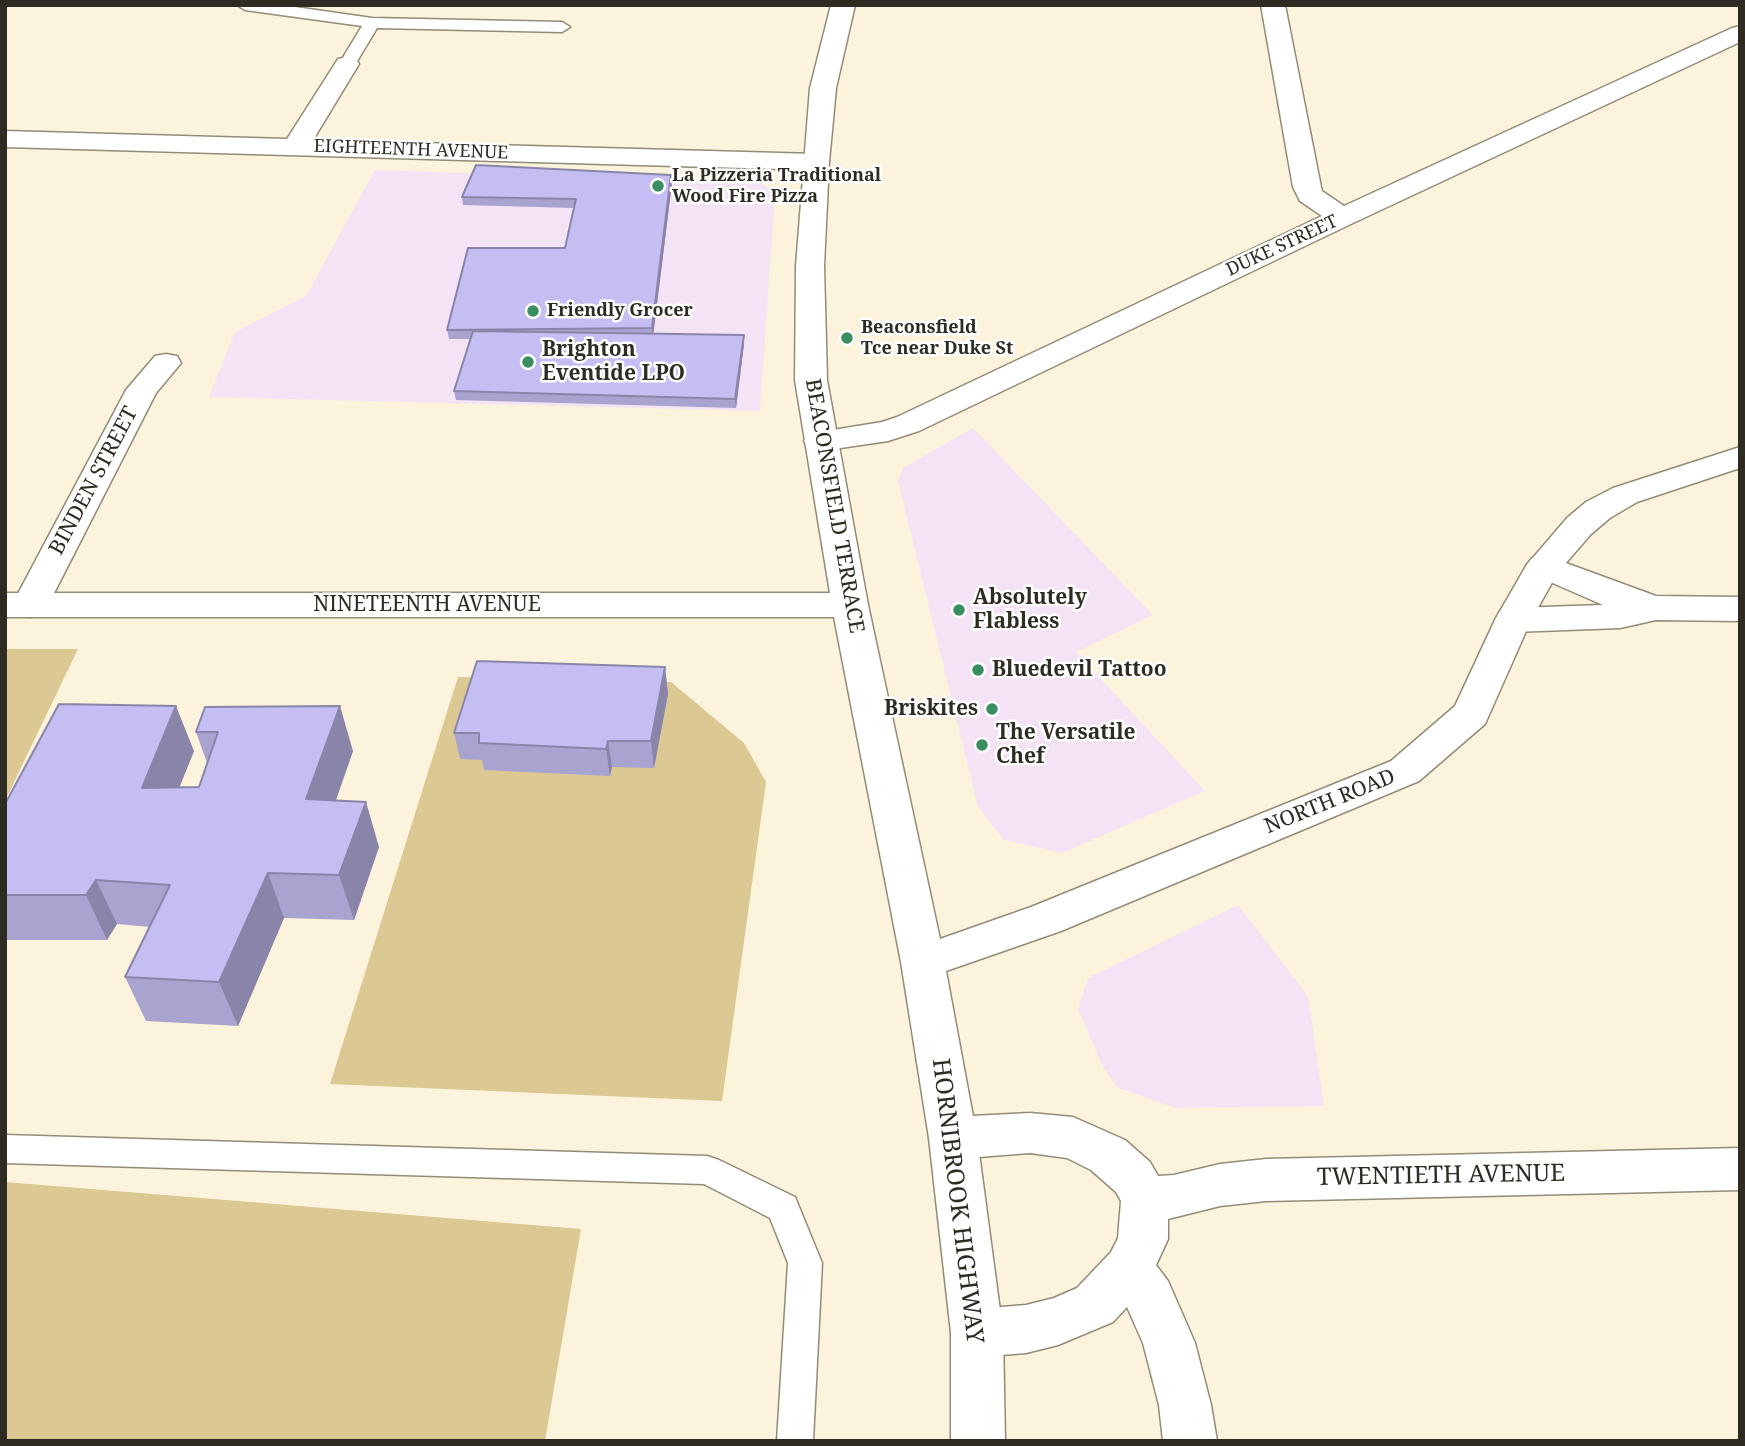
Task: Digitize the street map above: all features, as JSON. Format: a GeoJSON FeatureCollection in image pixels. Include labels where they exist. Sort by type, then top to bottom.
{"type":"FeatureCollection","features":[{"type":"Feature","properties":{"kind":"street","name":"BEACONSFIELD TERRACE"},"geometry":{"type":"LineString","coordinates":[[843,5],[823,88],[816,162],[810,266],[811,380],[850,605],[923,962]]}},
{"type":"Feature","properties":{"kind":"street"},"geometry":{"type":"LineString","coordinates":[[1273,5],[1307,187],[1310,195],[1343,217]]}},
{"type":"Feature","properties":{"kind":"street","name":"DUKE STREET"},"geometry":{"type":"LineString","coordinates":[[820,442],[888,431],[908,424],[1343,217],[1740,33]]}},
{"type":"Feature","properties":{"kind":"street"},"geometry":{"type":"LineString","coordinates":[[295,147],[347,64]]}},
{"type":"Feature","properties":{"kind":"street","name":"EIGHTEENTH AVENUE"},"geometry":{"type":"LineString","coordinates":[[5,139],[816,162]]}},
{"type":"Feature","properties":{"kind":"street","name":"BINDEN STREET"},"geometry":{"type":"LineString","coordinates":[[17,605],[142,390],[166,363]]}},
{"type":"Feature","properties":{"kind":"street","name":"NORTH ROAD"},"geometry":{"type":"LineString","coordinates":[[923,962],[1046,919],[1405,771],[1471,714],[1513,620],[1544,566],[1579,526],[1607,505],[1656,484],[1740,457]]}},
{"type":"Feature","properties":{"kind":"street"},"geometry":{"type":"LineString","coordinates":[[1544,566],[1618,597],[1656,608]]}},
{"type":"Feature","properties":{"kind":"street","name":"NINETEENTH AVENUE"},"geometry":{"type":"LineString","coordinates":[[17,605],[850,605]]}},
{"type":"Feature","properties":{"kind":"street"},"geometry":{"type":"LineString","coordinates":[[1513,620],[1620,616],[1656,608],[1740,609]]}},
{"type":"Feature","properties":{"kind":"street","name":"HORNIBROOK HIGHWAY"},"geometry":{"type":"LineString","coordinates":[[923,962],[953,1138],[977,1333],[978,1441]]}},
{"type":"Feature","properties":{"kind":"street"},"geometry":{"type":"LineString","coordinates":[[953,1138],[1030,1133],[1073,1138],[1108,1155],[1133,1177],[1145,1199],[1143,1238],[1129,1268],[1095,1305],[1058,1321],[1026,1329],[977,1333]]}},
{"type":"Feature","properties":{"kind":"street","name":"TWENTIETH AVENUE"},"geometry":{"type":"LineString","coordinates":[[1145,1199],[1174,1197],[1220,1185],[1266,1180],[1740,1169]]}},
{"type":"Feature","properties":{"kind":"street"},"geometry":{"type":"LineString","coordinates":[[1129,1268],[1150,1298],[1169,1343],[1185,1405],[1190,1441]]}},
{"type":"Feature","properties":{"kind":"lane"},"geometry":{"type":"LineString","coordinates":[[246,5],[372,23],[562,27]]}},
{"type":"Feature","properties":{"kind":"lane"},"geometry":{"type":"LineString","coordinates":[[347,64],[372,23]]}},
{"type":"Feature","properties":{"kind":"lane"},"geometry":{"type":"LineString","coordinates":[[5,1149],[707,1170],[783,1208],[805,1263],[795,1441]]}},
{"type":"Feature","properties":{"kind":"shaded area"},"geometry":{"type":"Polygon","coordinates":[[[375,170],[761,183],[775,193],[760,411],[209,397],[235,332],[306,296],[375,170]]]}},
{"type":"Feature","properties":{"kind":"shaded area"},"geometry":{"type":"Polygon","coordinates":[[[973,428],[1153,615],[1076,652],[1205,791],[1062,853],[1004,840],[978,807],[898,481],[903,468],[973,428]]]}},
{"type":"Feature","properties":{"kind":"shaded area"},"geometry":{"type":"Polygon","coordinates":[[[5,649],[78,649],[5,801],[5,649]]]}},
{"type":"Feature","properties":{"kind":"shaded area"},"geometry":{"type":"Polygon","coordinates":[[[458,677],[671,682],[744,743],[766,782],[722,1101],[330,1084],[458,677]]]}},
{"type":"Feature","properties":{"kind":"shaded area"},"geometry":{"type":"Polygon","coordinates":[[[1238,905],[1308,996],[1324,1106],[1176,1108],[1118,1088],[1103,1067],[1078,1009],[1088,978],[1238,905]]]}},
{"type":"Feature","properties":{"kind":"shaded area"},"geometry":{"type":"Polygon","coordinates":[[[5,1182],[581,1229],[545,1441],[5,1441],[5,1182]]]}},
{"type":"Feature","properties":{"kind":"building"},"geometry":{"type":"Polygon","coordinates":[[[476,165],[671,175],[652,328],[447,330],[468,248],[565,248],[576,199],[462,197],[476,165]]]}},
{"type":"Feature","properties":{"kind":"building"},"geometry":{"type":"Polygon","coordinates":[[[473,331],[744,335],[735,399],[454,391],[473,331]]]}},
{"type":"Feature","properties":{"kind":"building"},"geometry":{"type":"Polygon","coordinates":[[[477,661],[665,667],[651,741],[608,741],[606,749],[479,743],[479,733],[454,733],[477,661]]]}},
{"type":"Feature","properties":{"kind":"building"},"geometry":{"type":"Polygon","coordinates":[[[59,704],[176,706],[142,788],[199,787],[218,732],[196,732],[205,707],[340,706],[306,799],[366,802],[339,875],[268,873],[219,982],[125,977],[170,885],[96,880],[86,895],[5,895],[5,804],[59,704]]]}},
{"type":"Feature","properties":{"kind":"place","name":"La Pizzeria Traditional Wood Fire Pizza"},"geometry":{"type":"Point","coordinates":[658,186]}},
{"type":"Feature","properties":{"kind":"place","name":"Friendly Grocer"},"geometry":{"type":"Point","coordinates":[533,311]}},
{"type":"Feature","properties":{"kind":"place","name":"Beaconsfield Tce near Duke St"},"geometry":{"type":"Point","coordinates":[847,338]}},
{"type":"Feature","properties":{"kind":"place","name":"Brighton Eventide LPO"},"geometry":{"type":"Point","coordinates":[528,362]}},
{"type":"Feature","properties":{"kind":"place","name":"Absolutely Flabless"},"geometry":{"type":"Point","coordinates":[959,610]}},
{"type":"Feature","properties":{"kind":"place","name":"Bluedevil Tattoo"},"geometry":{"type":"Point","coordinates":[978,670]}},
{"type":"Feature","properties":{"kind":"place","name":"Briskites"},"geometry":{"type":"Point","coordinates":[992,709]}},
{"type":"Feature","properties":{"kind":"place","name":"The Versatile Chef"},"geometry":{"type":"Point","coordinates":[982,745]}}]}
